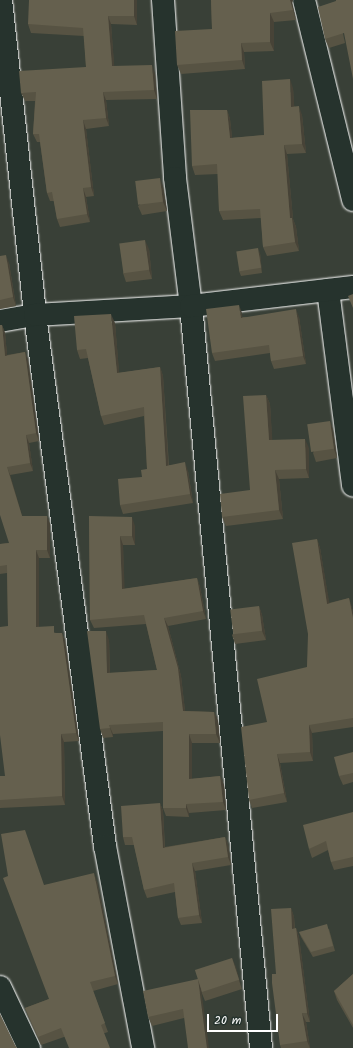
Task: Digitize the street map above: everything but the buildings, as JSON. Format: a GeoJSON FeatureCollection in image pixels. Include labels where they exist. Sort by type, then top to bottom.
{"type":"FeatureCollection","features":[{"type":"Feature","properties":{"kind":"street"},"geometry":{"type":"LineString","coordinates":[[1,0],[35,315],[105,846],[143,1048]]}},
{"type":"Feature","properties":{"kind":"street"},"geometry":{"type":"LineString","coordinates":[[163,0],[175,178],[191,306],[261,1048]]}},
{"type":"Feature","properties":{"kind":"street"},"geometry":{"type":"LineString","coordinates":[[304,0],[353,200]]}},
{"type":"Feature","properties":{"kind":"street"},"geometry":{"type":"LineString","coordinates":[[0,321],[35,315],[191,306],[353,287]]}},
{"type":"Feature","properties":{"kind":"street"},"geometry":{"type":"LineString","coordinates":[[328,290],[353,485]]}},
{"type":"Feature","properties":{"kind":"street"},"geometry":{"type":"LineString","coordinates":[[0,987],[29,1048]]}}]}
